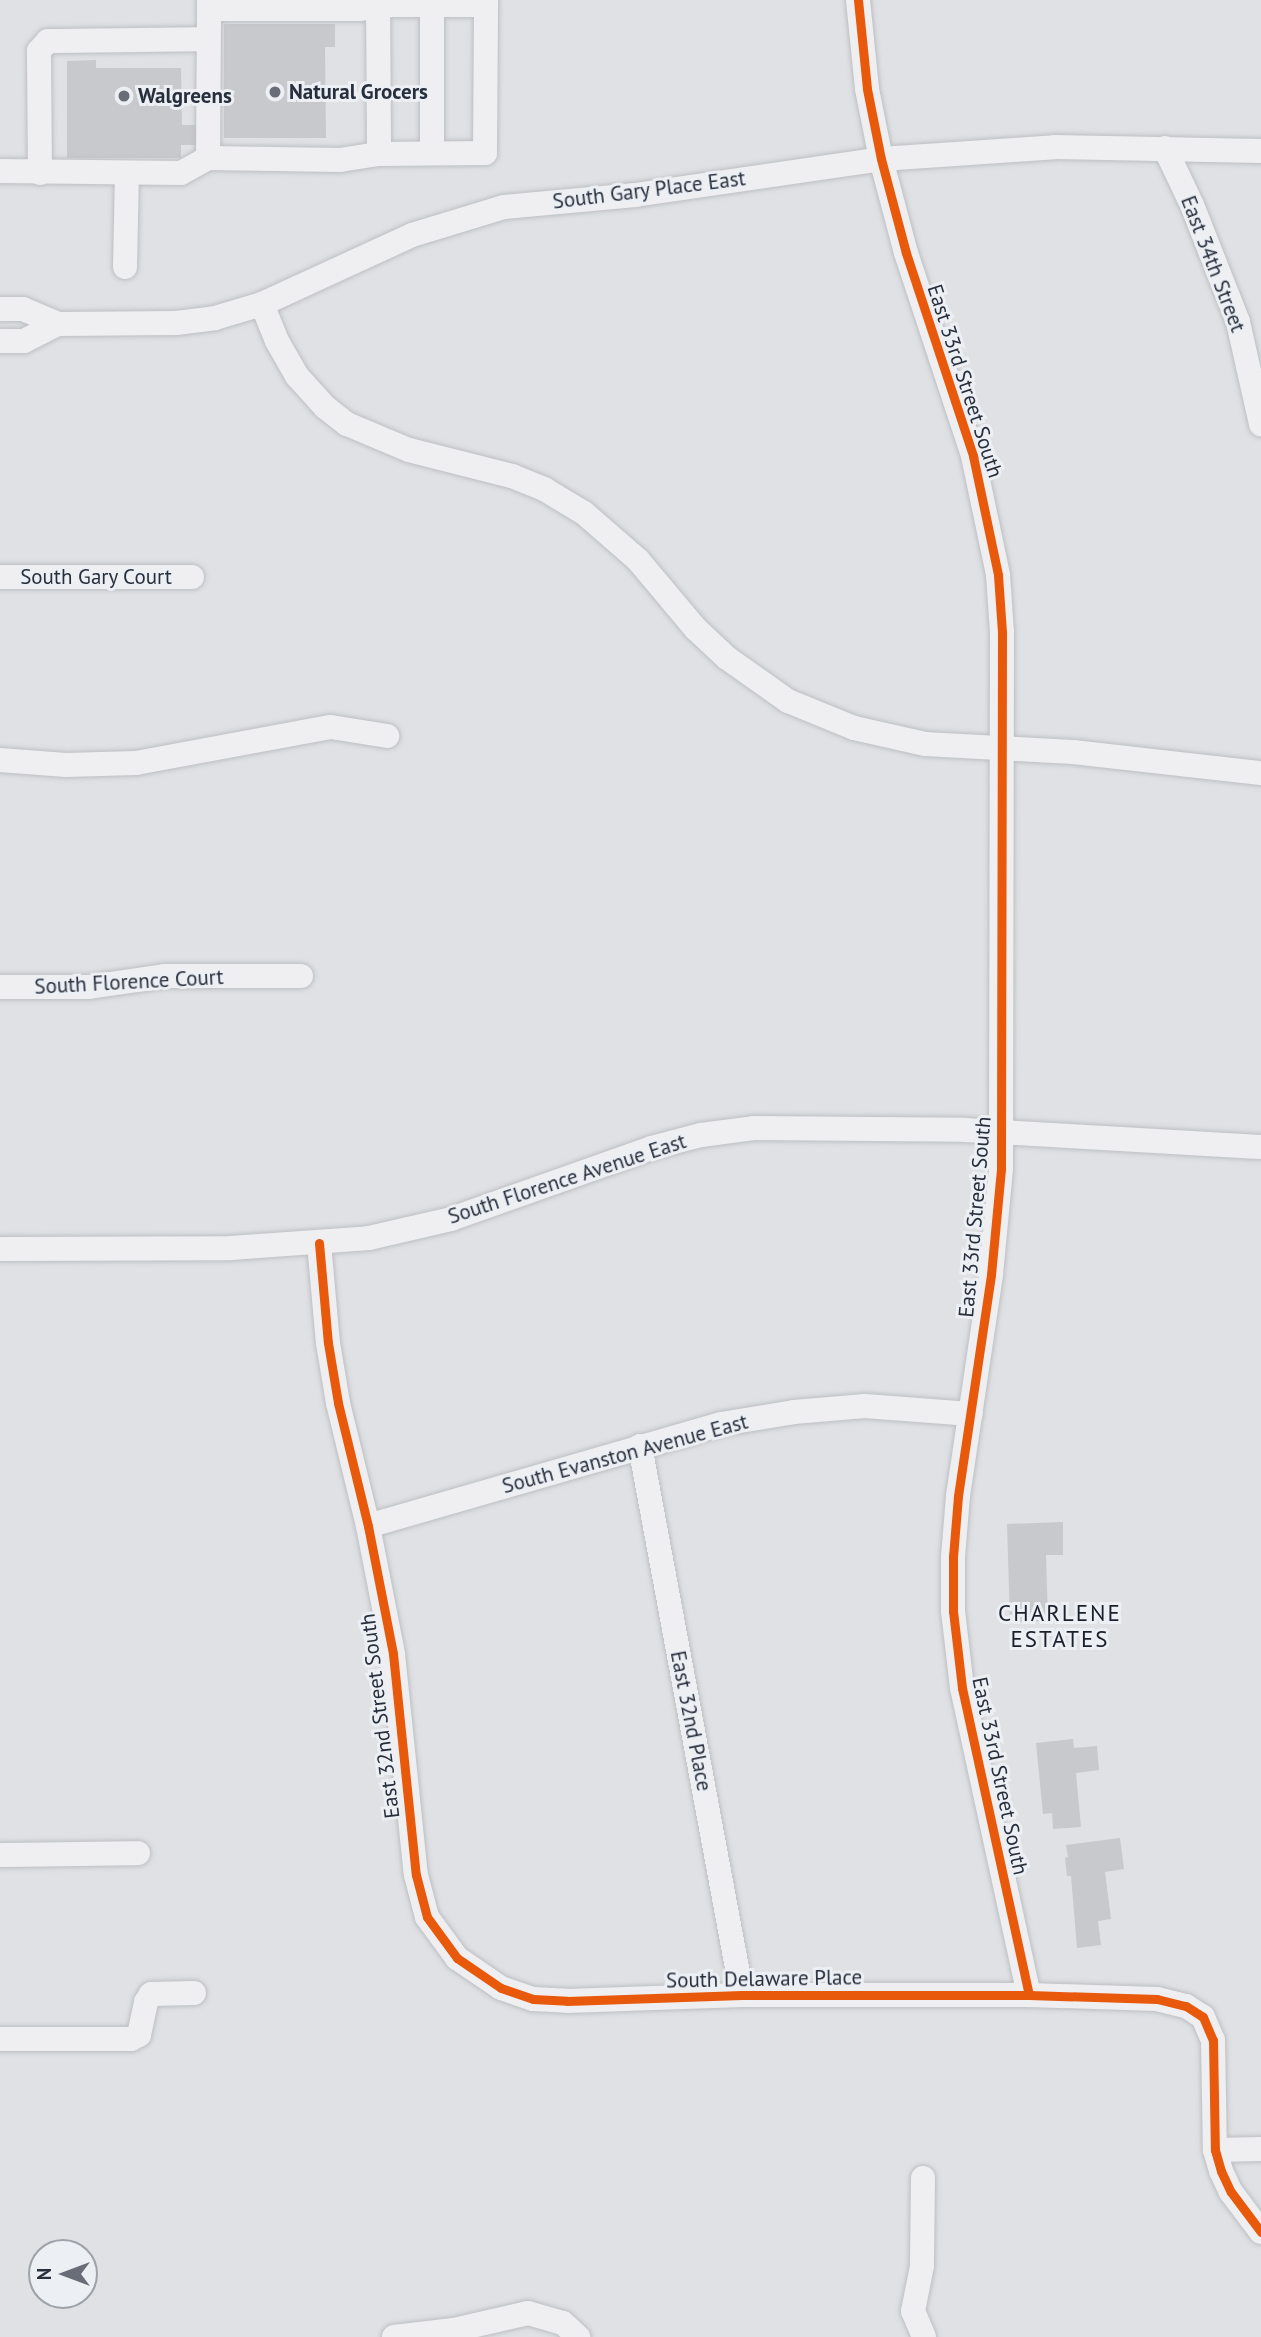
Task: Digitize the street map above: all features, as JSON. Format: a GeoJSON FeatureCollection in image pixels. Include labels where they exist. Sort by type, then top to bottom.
{"type":"FeatureCollection","features":[{"type":"Feature","properties":{"kind":"street","name":"East 33rd Street South"},"geometry":{"type":"LineString","coordinates":[[858,0],[867,89],[881,159],[906,253],[973,456],[998,575],[1002,632],[1001,1132],[991,1275],[958,1496],[953,1558],[956,1645],[962,1688],[1029,1995]]}},
{"type":"Feature","properties":{"kind":"street"},"geometry":{"type":"LineString","coordinates":[[0,171],[181,173],[208,158],[340,160],[379,154],[485,153],[485,2],[209,5],[208,158]]}},
{"type":"Feature","properties":{"kind":"street"},"geometry":{"type":"LineString","coordinates":[[378,3],[379,154]]}},
{"type":"Feature","properties":{"kind":"street"},"geometry":{"type":"LineString","coordinates":[[432,3],[432,153]]}},
{"type":"Feature","properties":{"kind":"street"},"geometry":{"type":"LineString","coordinates":[[40,173],[39,51],[48,41],[208,39]]}},
{"type":"Feature","properties":{"kind":"street","name":"South Gary Place East"},"geometry":{"type":"LineString","coordinates":[[0,309],[23,309],[58,324],[176,323],[215,318],[262,304],[412,235],[503,207],[635,195],[881,159],[1055,147],[1261,151]]}},
{"type":"Feature","properties":{"kind":"street","name":"East 34th Street"},"geometry":{"type":"LineString","coordinates":[[1165,148],[1192,205],[1238,322],[1261,424]]}},
{"type":"Feature","properties":{"kind":"street"},"geometry":{"type":"LineString","coordinates":[[125,267],[127,173]]}},
{"type":"Feature","properties":{"kind":"street"},"geometry":{"type":"LineString","coordinates":[[262,304],[276,341],[297,376],[325,407],[347,424],[409,450],[512,476],[584,513],[638,560],[696,629],[727,659],[788,701],[854,728],[925,744],[1073,752],[1261,773]]}},
{"type":"Feature","properties":{"kind":"street","name":"South Gary Place East"},"geometry":{"type":"LineString","coordinates":[[0,341],[24,341],[58,324]]}},
{"type":"Feature","properties":{"kind":"street","name":"South Gary Court"},"geometry":{"type":"LineString","coordinates":[[0,577],[192,578]]}},
{"type":"Feature","properties":{"kind":"street"},"geometry":{"type":"LineString","coordinates":[[0,760],[66,765],[136,763],[331,727],[387,736]]}},
{"type":"Feature","properties":{"kind":"street","name":"South Florence Court"},"geometry":{"type":"LineString","coordinates":[[0,987],[89,987],[164,976],[301,976]]}},
{"type":"Feature","properties":{"kind":"street","name":"South Florence Avenue East"},"geometry":{"type":"LineString","coordinates":[[0,1249],[232,1248],[369,1238],[451,1219],[600,1164],[701,1135],[801,1127],[1001,1132],[1261,1147]]}},
{"type":"Feature","properties":{"kind":"street","name":"East 32nd Street South"},"geometry":{"type":"LineString","coordinates":[[319,1243],[328,1343],[338,1403],[368,1527],[395,1666],[420,1896],[427,1917],[448,1948],[467,1967],[500,1988]]}},
{"type":"Feature","properties":{"kind":"street","name":"South Evanston Avenue East"},"geometry":{"type":"LineString","coordinates":[[368,1527],[721,1424],[794,1412],[865,1406],[971,1414]]}},
{"type":"Feature","properties":{"kind":"street","name":"East 32nd Place"},"geometry":{"type":"LineString","coordinates":[[640,1446],[742,1995]]}},
{"type":"Feature","properties":{"kind":"street"},"geometry":{"type":"LineString","coordinates":[[0,1855],[138,1853]]}},
{"type":"Feature","properties":{"kind":"street","name":"South Delaware Place"},"geometry":{"type":"LineString","coordinates":[[500,1988],[533,1999],[567,2001],[742,1995],[1029,1995]]}},
{"type":"Feature","properties":{"kind":"street"},"geometry":{"type":"LineString","coordinates":[[0,2039],[131,2039],[139,2035],[150,1994],[194,1993]]}},
{"type":"Feature","properties":{"kind":"street"},"geometry":{"type":"LineString","coordinates":[[1029,1995],[1157,1999],[1186,2006],[1203,2017],[1213,2040],[1215,2150],[1231,2192],[1261,2232]]}},
{"type":"Feature","properties":{"kind":"street"},"geometry":{"type":"LineString","coordinates":[[1215,2150],[1261,2149]]}},
{"type":"Feature","properties":{"kind":"street"},"geometry":{"type":"LineString","coordinates":[[923,2178],[922,2266],[913,2311],[924,2337]]}},
{"type":"Feature","properties":{"kind":"street"},"geometry":{"type":"LineString","coordinates":[[394,2337],[454,2330],[528,2313],[563,2323],[578,2337]]}},
{"type":"Feature","properties":{"kind":"building","name":"Natural Grocers"},"geometry":{"type":"Polygon","coordinates":[[[224,24],[335,24],[335,47],[325,47],[326,138],[224,138],[224,24]]]}},
{"type":"Feature","properties":{"kind":"building","name":"Walgreens"},"geometry":{"type":"Polygon","coordinates":[[[96,60],[96,68],[181,68],[182,125],[201,125],[201,145],[181,145],[181,158],[67,158],[67,61],[96,60]]]}},
{"type":"Feature","properties":{"kind":"building"},"geometry":{"type":"Polygon","coordinates":[[[1063,1522],[1063,1555],[1046,1555],[1048,1621],[1010,1622],[1007,1524],[1063,1522]]]}},
{"type":"Feature","properties":{"kind":"building"},"geometry":{"type":"Polygon","coordinates":[[[1073,1739],[1074,1748],[1097,1746],[1099,1770],[1076,1773],[1081,1827],[1053,1829],[1052,1813],[1043,1814],[1036,1743],[1073,1739]]]}},
{"type":"Feature","properties":{"kind":"building"},"geometry":{"type":"Polygon","coordinates":[[[1120,1838],[1124,1869],[1105,1872],[1111,1919],[1098,1921],[1101,1945],[1077,1948],[1071,1876],[1067,1876],[1065,1858],[1068,1857],[1066,1845],[1120,1838]]]}},
{"type":"Feature","properties":{"kind":"cycle path"},"geometry":{"type":"LineString","coordinates":[[858,0],[867,89],[881,159],[906,253],[973,456],[998,575],[1002,632],[1001,1169],[991,1275],[958,1496],[953,1557],[953,1611],[962,1688],[1029,1995]]}},
{"type":"Feature","properties":{"kind":"cycle path"},"geometry":{"type":"LineString","coordinates":[[319,1243],[328,1343],[338,1403],[368,1526],[393,1654],[416,1875],[427,1917],[457,1958],[501,1988],[533,1999],[567,2001],[742,1995],[1029,1995],[1157,1999],[1186,2006],[1203,2017],[1213,2040],[1215,2150],[1221,2171],[1231,2192],[1261,2232]]}},
{"type":"Feature","properties":{"kind":"place","name":"Natural Grocers"},"geometry":{"type":"Point","coordinates":[275,92]}},
{"type":"Feature","properties":{"kind":"place","name":"Walgreens"},"geometry":{"type":"Point","coordinates":[124,96]}},
{"type":"Feature","properties":{"kind":"district","name":"CHARLENE ESTATES"},"geometry":{"type":"Point","coordinates":[1060,1626]}}]}
